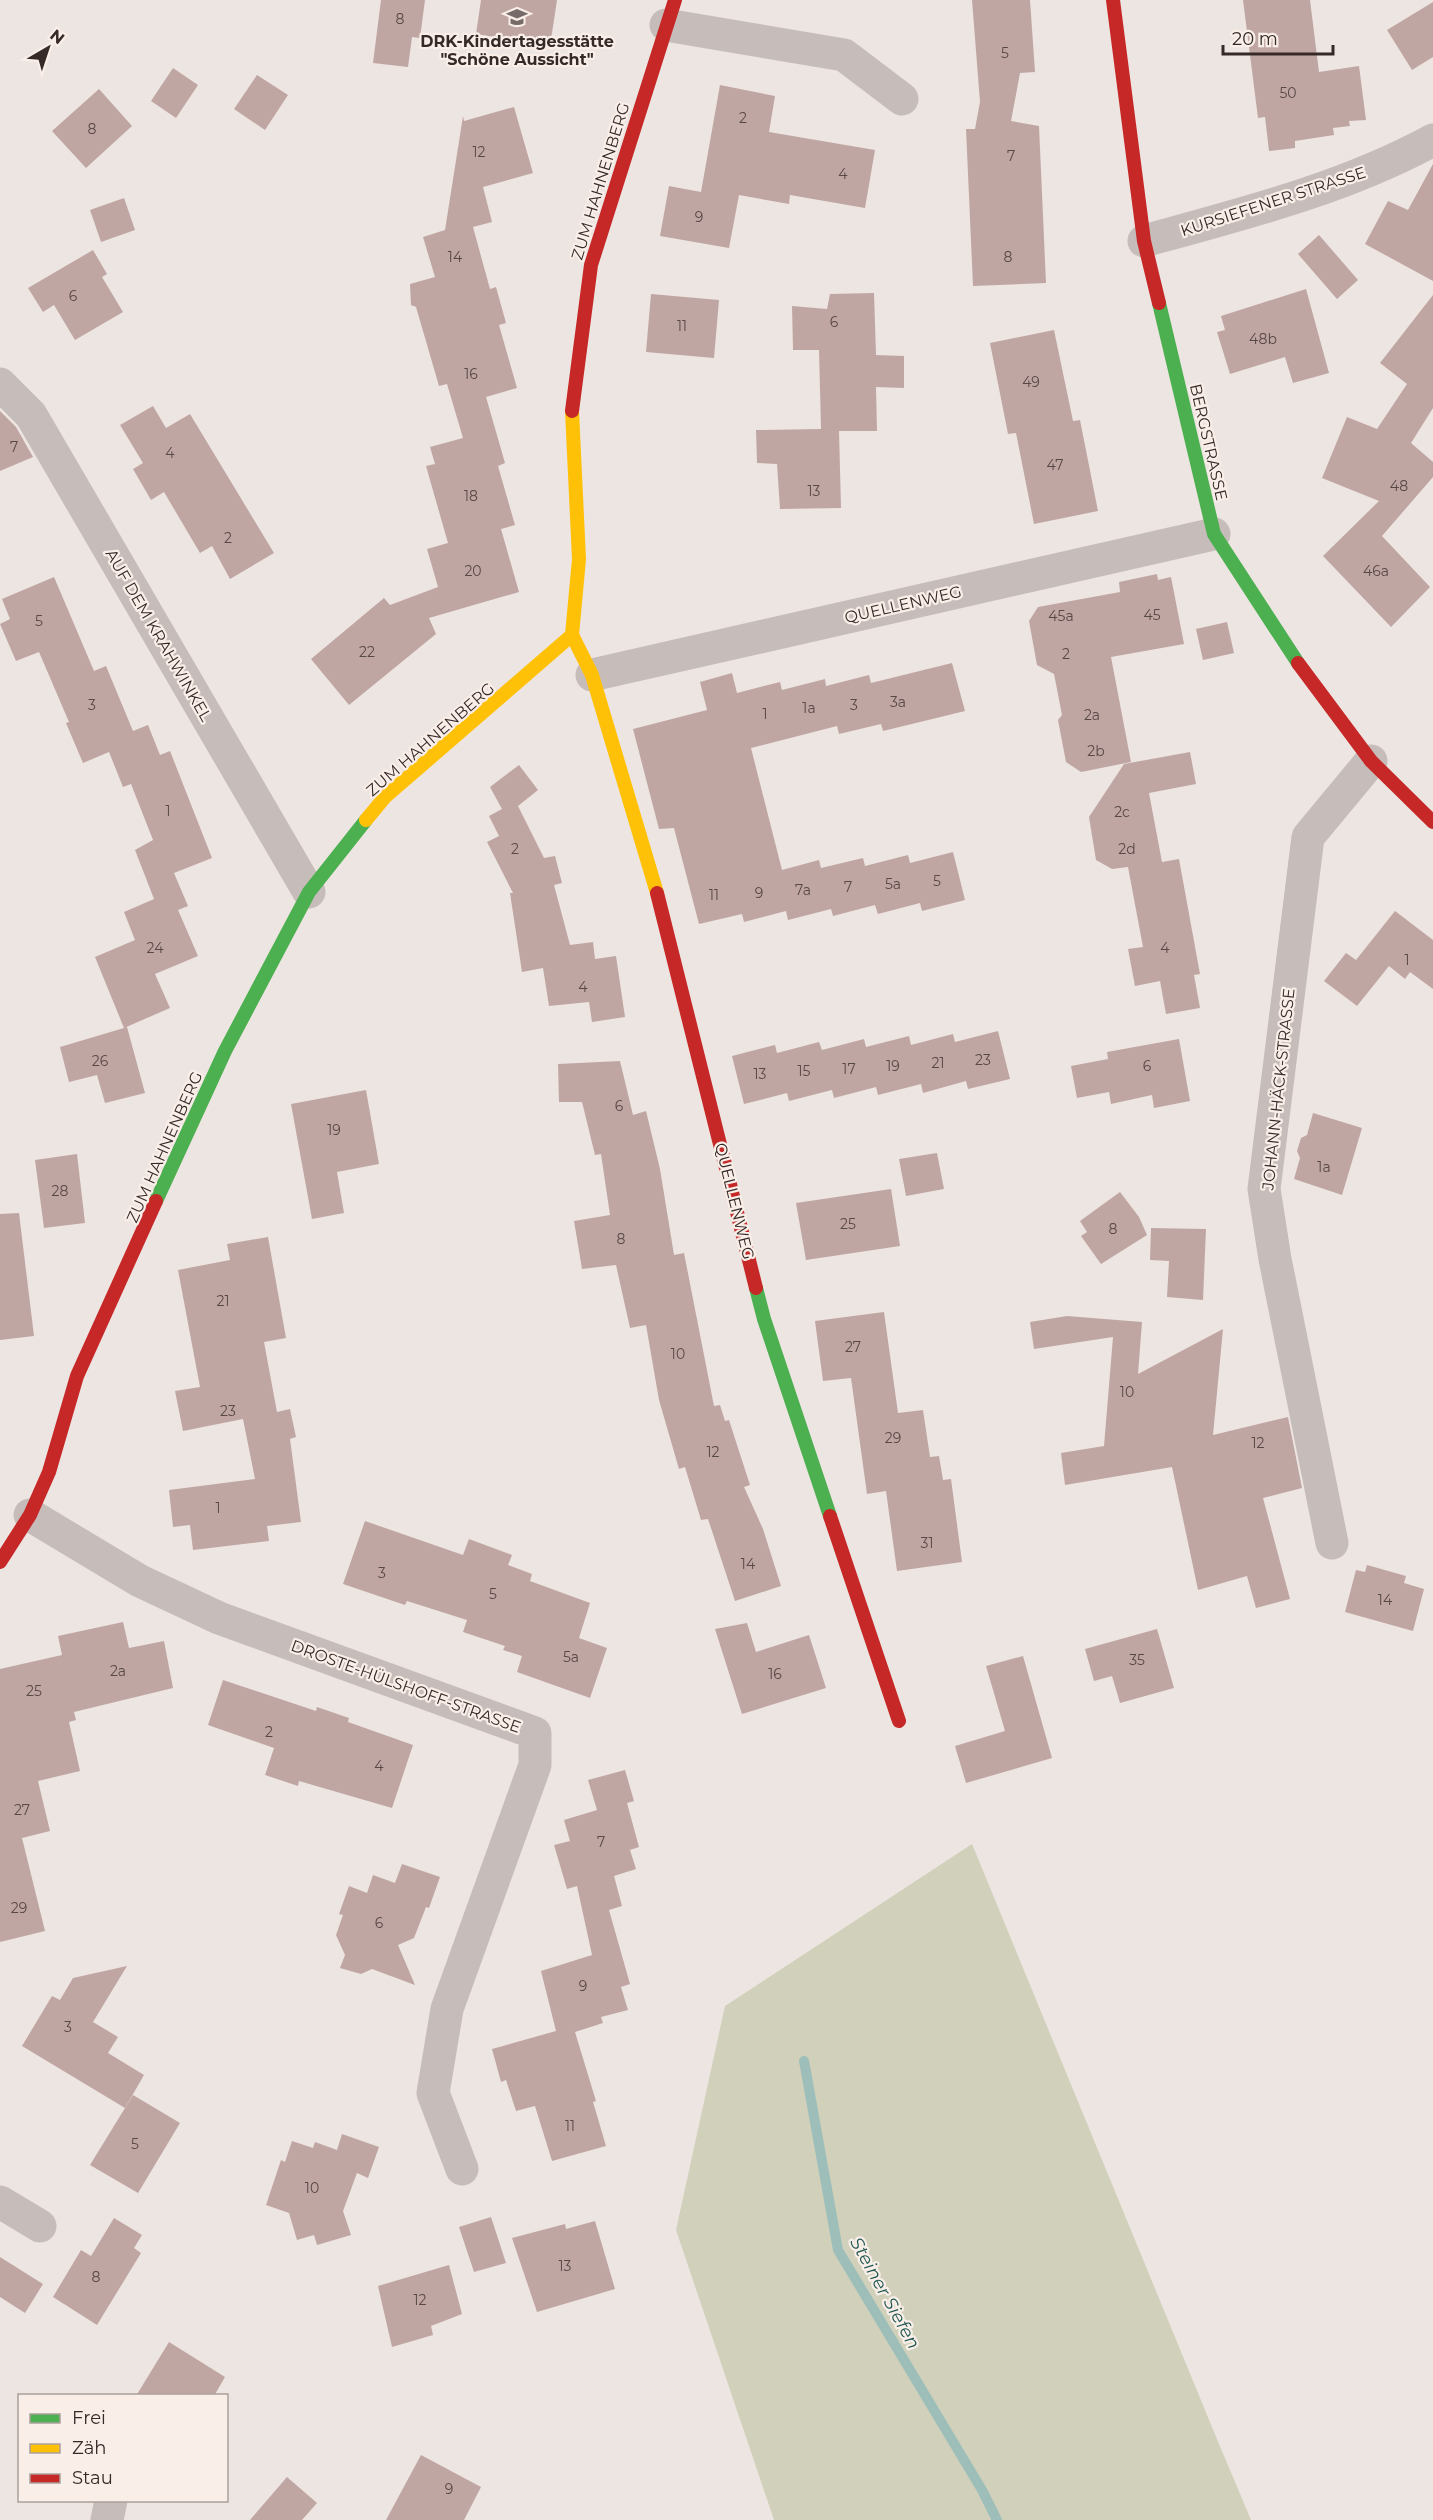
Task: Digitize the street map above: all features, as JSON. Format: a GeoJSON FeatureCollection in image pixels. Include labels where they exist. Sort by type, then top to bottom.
{"type":"FeatureCollection","features":[{"type":"Feature","properties":{"kind":"street","name":"BERGSTRASSE"},"geometry":{"type":"LineString","coordinates":[[1113,0],[1144,241],[1214,534],[1294,658],[1371,761],[1433,822]]}},
{"type":"Feature","properties":{"kind":"street"},"geometry":{"type":"LineString","coordinates":[[670,12],[844,55],[902,99]]}},
{"type":"Feature","properties":{"kind":"street","name":"ZUM HAHNENBERG"},"geometry":{"type":"LineString","coordinates":[[0,1562],[30,1515],[50,1472],[77,1376],[225,1051],[309,892],[385,796],[538,668],[572,635],[579,559],[572,400],[591,265],[670,12]]}},
{"type":"Feature","properties":{"kind":"street","name":"KURSIEFENER STRASSE"},"geometry":{"type":"LineString","coordinates":[[1144,241],[1248,213],[1343,181],[1404,156],[1433,140]]}},
{"type":"Feature","properties":{"kind":"street","name":"AUF DEM KRAHWINKEL"},"geometry":{"type":"LineString","coordinates":[[0,384],[31,415],[309,892]]}},
{"type":"Feature","properties":{"kind":"street","name":"QUELLENWEG"},"geometry":{"type":"LineString","coordinates":[[592,675],[1214,534]]}},
{"type":"Feature","properties":{"kind":"street","name":"QUELLENWEG"},"geometry":{"type":"LineString","coordinates":[[572,635],[592,675],[660,898],[764,1319],[899,1721]]}},
{"type":"Feature","properties":{"kind":"street","name":"JOHANN-HÄCK-STRASSE"},"geometry":{"type":"LineString","coordinates":[[1332,1543],[1275,1259],[1264,1189],[1308,837],[1371,761]]}},
{"type":"Feature","properties":{"kind":"street","name":"DROSTE-HÜLSHOFF-STRASSE"},"geometry":{"type":"LineString","coordinates":[[30,1515],[140,1581],[219,1618],[535,1733],[535,1765],[446,2019],[433,2092],[462,2169]]}},
{"type":"Feature","properties":{"kind":"street"},"geometry":{"type":"LineString","coordinates":[[0,2202],[40,2226]]}},
{"type":"Feature","properties":{"kind":"street"},"geometry":{"type":"LineString","coordinates":[[107,2520],[111,2502]]}},
{"type":"Feature","properties":{"kind":"green space"},"geometry":{"type":"Polygon","coordinates":[[[972,1844],[1251,2520],[774,2520],[676,2230],[725,2006],[972,1844]]]}},
{"type":"Feature","properties":{"kind":"building"},"geometry":{"type":"Polygon","coordinates":[[[381,0],[425,0],[420,38],[412,37],[408,67],[373,63],[381,0]]]}},
{"type":"Feature","properties":{"kind":"building","name":"DRK-Kindertagesstätte \"Schöne Aussicht\""},"geometry":{"type":"Polygon","coordinates":[[[481,0],[557,0],[550,46],[476,34],[481,0]]]}},
{"type":"Feature","properties":{"kind":"building"},"geometry":{"type":"Polygon","coordinates":[[[972,0],[1030,0],[1035,72],[1020,73],[1011,121],[1039,126],[1046,283],[973,286],[966,129],[975,129],[980,102],[972,0]]]}},
{"type":"Feature","properties":{"kind":"building"},"geometry":{"type":"Polygon","coordinates":[[[1243,0],[1310,0],[1319,72],[1359,66],[1366,120],[1349,121],[1350,126],[1333,128],[1334,135],[1295,141],[1295,148],[1269,151],[1265,117],[1258,118],[1243,0]]]}},
{"type":"Feature","properties":{"kind":"building"},"geometry":{"type":"Polygon","coordinates":[[[1433,2],[1433,57],[1412,70],[1387,30],[1433,2]]]}},
{"type":"Feature","properties":{"kind":"building"},"geometry":{"type":"Polygon","coordinates":[[[173,68],[198,85],[176,118],[151,101],[173,68]]]}},
{"type":"Feature","properties":{"kind":"building"},"geometry":{"type":"Polygon","coordinates":[[[257,75],[288,95],[265,130],[234,109],[257,75]]]}},
{"type":"Feature","properties":{"kind":"building"},"geometry":{"type":"Polygon","coordinates":[[[720,85],[775,96],[769,132],[875,150],[865,208],[790,195],[789,204],[739,195],[729,248],[660,236],[669,186],[701,192],[720,85]]]}},
{"type":"Feature","properties":{"kind":"building"},"geometry":{"type":"Polygon","coordinates":[[[99,89],[132,126],[86,168],[52,131],[99,89]]]}},
{"type":"Feature","properties":{"kind":"building"},"geometry":{"type":"Polygon","coordinates":[[[514,107],[533,173],[483,187],[492,222],[473,227],[490,289],[496,287],[506,323],[499,325],[517,388],[486,397],[505,463],[498,466],[515,525],[501,529],[519,592],[429,618],[436,634],[349,705],[311,659],[384,598],[390,605],[438,587],[427,549],[448,543],[426,466],[435,464],[430,447],[463,438],[447,384],[439,386],[416,307],[411,305],[410,284],[435,277],[423,237],[445,230],[463,116],[464,121],[514,107]]]}},
{"type":"Feature","properties":{"kind":"building"},"geometry":{"type":"Polygon","coordinates":[[[1433,164],[1433,281],[1365,244],[1388,201],[1408,210],[1433,164]]]}},
{"type":"Feature","properties":{"kind":"building"},"geometry":{"type":"Polygon","coordinates":[[[124,198],[135,230],[101,242],[90,210],[124,198]]]}},
{"type":"Feature","properties":{"kind":"building"},"geometry":{"type":"Polygon","coordinates":[[[1319,235],[1358,280],[1337,299],[1298,254],[1319,235]]]}},
{"type":"Feature","properties":{"kind":"building"},"geometry":{"type":"Polygon","coordinates":[[[93,250],[107,274],[102,277],[123,312],[75,340],[54,305],[43,312],[28,288],[93,250]]]}},
{"type":"Feature","properties":{"kind":"building"},"geometry":{"type":"Polygon","coordinates":[[[1306,289],[1329,373],[1293,383],[1285,357],[1230,374],[1217,332],[1225,330],[1221,316],[1306,289]]]}},
{"type":"Feature","properties":{"kind":"building"},"geometry":{"type":"Polygon","coordinates":[[[874,293],[876,355],[904,356],[904,388],[876,387],[877,431],[839,431],[841,508],[780,509],[777,464],[757,463],[756,430],[821,429],[819,350],[793,350],[792,306],[827,309],[830,294],[874,293]]]}},
{"type":"Feature","properties":{"kind":"building"},"geometry":{"type":"Polygon","coordinates":[[[651,294],[719,300],[714,358],[646,352],[651,294]]]}},
{"type":"Feature","properties":{"kind":"building"},"geometry":{"type":"Polygon","coordinates":[[[1433,295],[1433,408],[1411,443],[1433,462],[1433,477],[1382,536],[1430,587],[1391,627],[1323,556],[1379,501],[1322,478],[1347,417],[1377,429],[1407,384],[1380,363],[1433,295]]]}},
{"type":"Feature","properties":{"kind":"building"},"geometry":{"type":"Polygon","coordinates":[[[1054,330],[1073,421],[1080,420],[1098,511],[1034,524],[1016,433],[1008,434],[990,343],[1054,330]]]}},
{"type":"Feature","properties":{"kind":"building"},"geometry":{"type":"Polygon","coordinates":[[[153,406],[166,428],[190,414],[274,553],[230,579],[212,546],[200,553],[164,492],[151,500],[133,469],[143,463],[120,425],[153,406]]]}},
{"type":"Feature","properties":{"kind":"building"},"geometry":{"type":"Polygon","coordinates":[[[0,411],[16,427],[33,457],[0,471],[0,411]]]}},
{"type":"Feature","properties":{"kind":"building"},"geometry":{"type":"Polygon","coordinates":[[[1157,574],[1158,580],[1171,577],[1184,644],[1111,657],[1131,762],[1081,772],[1066,762],[1058,720],[1062,715],[1054,674],[1037,665],[1029,621],[1038,607],[1120,592],[1119,582],[1157,574]]]}},
{"type":"Feature","properties":{"kind":"building"},"geometry":{"type":"Polygon","coordinates":[[[54,577],[94,671],[106,666],[133,731],[148,725],[160,755],[170,751],[212,858],[174,873],[188,906],[178,910],[198,956],[155,974],[170,1008],[124,1028],[95,957],[135,940],[124,912],[154,899],[135,850],[153,840],[131,784],[123,787],[109,752],[83,763],[66,723],[69,722],[39,652],[16,661],[0,624],[10,619],[2,599],[54,577]]]}},
{"type":"Feature","properties":{"kind":"building"},"geometry":{"type":"Polygon","coordinates":[[[1227,622],[1234,653],[1203,660],[1196,629],[1227,622]]]}},
{"type":"Feature","properties":{"kind":"building"},"geometry":{"type":"Polygon","coordinates":[[[952,663],[965,711],[883,731],[881,724],[839,734],[837,726],[751,748],[782,870],[819,860],[821,868],[863,858],[865,866],[908,855],[910,863],[953,852],[965,900],[922,911],[920,903],[878,914],[875,905],[833,916],[831,909],[788,920],[786,911],[744,922],[742,914],[699,924],[674,828],[659,829],[633,729],[707,710],[700,682],[732,673],[737,693],[780,682],[782,690],[825,679],[826,686],[869,675],[871,683],[952,663]]]}},
{"type":"Feature","properties":{"kind":"building"},"geometry":{"type":"Polygon","coordinates":[[[1190,752],[1196,784],[1149,793],[1162,862],[1179,859],[1200,974],[1194,975],[1200,1008],[1166,1014],[1160,981],[1135,986],[1128,949],[1143,947],[1128,867],[1112,869],[1096,860],[1089,817],[1124,764],[1190,752]]]}},
{"type":"Feature","properties":{"kind":"building"},"geometry":{"type":"Polygon","coordinates":[[[519,765],[538,790],[518,806],[544,858],[555,856],[562,883],[554,885],[570,945],[593,942],[595,959],[616,956],[625,1017],[592,1022],[589,1002],[549,1006],[543,968],[522,972],[510,893],[513,893],[487,842],[499,836],[489,816],[502,809],[490,787],[519,765]]]}},
{"type":"Feature","properties":{"kind":"building"},"geometry":{"type":"Polygon","coordinates":[[[1395,911],[1433,940],[1433,989],[1410,972],[1405,979],[1389,966],[1357,1006],[1324,981],[1346,953],[1356,960],[1395,911]]]}},
{"type":"Feature","properties":{"kind":"building"},"geometry":{"type":"Polygon","coordinates":[[[127,1027],[145,1093],[105,1103],[97,1075],[69,1082],[60,1047],[127,1027]]]}},
{"type":"Feature","properties":{"kind":"building"},"geometry":{"type":"Polygon","coordinates":[[[998,1031],[1010,1079],[968,1089],[966,1081],[923,1093],[921,1084],[878,1095],[876,1087],[834,1098],[832,1090],[789,1101],[787,1093],[744,1104],[732,1056],[775,1045],[777,1053],[819,1042],[822,1050],[864,1039],[866,1047],[909,1036],[911,1045],[953,1034],[955,1042],[998,1031]]]}},
{"type":"Feature","properties":{"kind":"building"},"geometry":{"type":"Polygon","coordinates":[[[1179,1039],[1190,1101],[1154,1108],[1152,1095],[1111,1104],[1109,1092],[1077,1098],[1071,1066],[1108,1059],[1107,1052],[1179,1039]]]}},
{"type":"Feature","properties":{"kind":"building"},"geometry":{"type":"Polygon","coordinates":[[[620,1061],[633,1115],[646,1111],[660,1169],[674,1255],[684,1253],[714,1406],[720,1405],[725,1421],[729,1420],[750,1485],[744,1487],[763,1529],[781,1586],[735,1601],[708,1519],[701,1520],[685,1467],[679,1469],[659,1400],[646,1325],[630,1328],[616,1265],[582,1269],[574,1221],[610,1215],[601,1154],[595,1155],[582,1102],[559,1102],[558,1064],[620,1061]]]}},
{"type":"Feature","properties":{"kind":"building"},"geometry":{"type":"Polygon","coordinates":[[[366,1090],[379,1164],[337,1172],[344,1213],[312,1219],[291,1104],[366,1090]]]}},
{"type":"Feature","properties":{"kind":"building"},"geometry":{"type":"Polygon","coordinates":[[[1313,1113],[1362,1128],[1342,1195],[1294,1179],[1300,1158],[1297,1151],[1301,1138],[1307,1135],[1313,1113]]]}},
{"type":"Feature","properties":{"kind":"building"},"geometry":{"type":"Polygon","coordinates":[[[937,1153],[944,1189],[906,1196],[899,1159],[937,1153]]]}},
{"type":"Feature","properties":{"kind":"building"},"geometry":{"type":"Polygon","coordinates":[[[77,1154],[85,1223],[44,1228],[35,1160],[77,1154]]]}},
{"type":"Feature","properties":{"kind":"building"},"geometry":{"type":"Polygon","coordinates":[[[891,1189],[900,1246],[806,1260],[796,1203],[891,1189]]]}},
{"type":"Feature","properties":{"kind":"building"},"geometry":{"type":"Polygon","coordinates":[[[1120,1192],[1139,1217],[1147,1235],[1101,1264],[1081,1236],[1087,1232],[1080,1221],[1120,1192]]]}},
{"type":"Feature","properties":{"kind":"building"},"geometry":{"type":"Polygon","coordinates":[[[19,1213],[34,1336],[0,1340],[0,1214],[19,1213]]]}},
{"type":"Feature","properties":{"kind":"building"},"geometry":{"type":"Polygon","coordinates":[[[1151,1228],[1206,1229],[1203,1300],[1167,1297],[1169,1261],[1150,1260],[1151,1228]]]}},
{"type":"Feature","properties":{"kind":"building"},"geometry":{"type":"Polygon","coordinates":[[[268,1237],[286,1338],[264,1342],[277,1412],[290,1409],[296,1437],[290,1439],[301,1522],[267,1526],[269,1541],[193,1550],[190,1525],[173,1527],[169,1490],[255,1479],[243,1419],[183,1431],[175,1391],[200,1387],[178,1270],[230,1260],[227,1244],[268,1237]]]}},
{"type":"Feature","properties":{"kind":"building"},"geometry":{"type":"Polygon","coordinates":[[[884,1312],[898,1413],[923,1410],[930,1457],[939,1456],[943,1480],[951,1479],[962,1562],[897,1571],[886,1491],[867,1494],[851,1378],[823,1381],[815,1321],[884,1312]]]}},
{"type":"Feature","properties":{"kind":"building"},"geometry":{"type":"Polygon","coordinates":[[[1067,1316],[1142,1322],[1138,1374],[1223,1329],[1213,1435],[1288,1417],[1302,1488],[1263,1498],[1290,1599],[1256,1608],[1247,1576],[1198,1590],[1172,1467],[1065,1485],[1061,1453],[1104,1446],[1113,1337],[1034,1349],[1030,1322],[1067,1316]]]}},
{"type":"Feature","properties":{"kind":"building"},"geometry":{"type":"Polygon","coordinates":[[[365,1521],[463,1555],[469,1539],[512,1555],[508,1565],[532,1574],[530,1581],[590,1603],[579,1638],[607,1648],[590,1698],[517,1672],[522,1656],[503,1650],[505,1646],[463,1632],[467,1620],[407,1601],[405,1605],[343,1584],[365,1521]]]}},
{"type":"Feature","properties":{"kind":"building"},"geometry":{"type":"Polygon","coordinates":[[[1367,1565],[1406,1576],[1404,1583],[1424,1589],[1413,1631],[1345,1612],[1356,1570],[1365,1572],[1367,1565]]]}},
{"type":"Feature","properties":{"kind":"building"},"geometry":{"type":"Polygon","coordinates":[[[123,1622],[129,1648],[164,1641],[173,1688],[74,1712],[76,1720],[69,1722],[80,1771],[38,1781],[50,1831],[22,1838],[45,1931],[0,1942],[0,1669],[62,1655],[58,1636],[123,1622]]]}},
{"type":"Feature","properties":{"kind":"building"},"geometry":{"type":"Polygon","coordinates":[[[747,1623],[756,1652],[809,1635],[826,1688],[742,1714],[715,1629],[747,1623]]]}},
{"type":"Feature","properties":{"kind":"building"},"geometry":{"type":"Polygon","coordinates":[[[1157,1629],[1174,1688],[1120,1703],[1112,1676],[1094,1681],[1085,1649],[1157,1629]]]}},
{"type":"Feature","properties":{"kind":"building"},"geometry":{"type":"Polygon","coordinates":[[[1023,1656],[1052,1758],[966,1783],[955,1746],[1005,1731],[986,1666],[1023,1656]]]}},
{"type":"Feature","properties":{"kind":"building"},"geometry":{"type":"Polygon","coordinates":[[[223,1680],[316,1711],[317,1707],[349,1718],[348,1722],[413,1745],[392,1808],[299,1781],[298,1786],[265,1775],[274,1748],[208,1725],[223,1680]]]}},
{"type":"Feature","properties":{"kind":"building"},"geometry":{"type":"Polygon","coordinates":[[[625,1770],[634,1801],[627,1803],[639,1847],[630,1850],[636,1869],[614,1876],[622,1906],[609,1910],[630,1984],[621,1987],[628,2010],[601,2017],[603,2023],[575,2032],[596,2101],[593,2102],[606,2146],[552,2161],[535,2106],[516,2111],[506,2080],[501,2082],[492,2049],[556,2031],[541,1971],[592,1955],[577,1886],[567,1889],[554,1845],[570,1841],[564,1820],[597,1810],[588,1780],[625,1770]]]}},
{"type":"Feature","properties":{"kind":"building"},"geometry":{"type":"Polygon","coordinates":[[[402,1864],[440,1877],[429,1908],[426,1907],[414,1938],[398,1945],[415,1985],[372,1969],[361,1974],[340,1968],[345,1955],[336,1935],[343,1915],[339,1914],[349,1886],[367,1893],[373,1875],[395,1883],[402,1864]]]}},
{"type":"Feature","properties":{"kind":"building"},"geometry":{"type":"Polygon","coordinates":[[[127,1966],[93,2022],[118,2037],[108,2053],[144,2075],[125,2108],[22,2046],[52,1996],[60,2000],[73,1978],[127,1966]]]}},
{"type":"Feature","properties":{"kind":"building"},"geometry":{"type":"Polygon","coordinates":[[[133,2095],[180,2123],[138,2193],[90,2165],[133,2095]]]}},
{"type":"Feature","properties":{"kind":"building"},"geometry":{"type":"Polygon","coordinates":[[[342,2134],[379,2147],[368,2178],[357,2173],[343,2211],[351,2235],[317,2245],[314,2235],[297,2240],[289,2213],[266,2205],[281,2160],[285,2162],[292,2141],[313,2148],[315,2142],[337,2150],[342,2134]]]}},
{"type":"Feature","properties":{"kind":"building"},"geometry":{"type":"Polygon","coordinates":[[[491,2217],[506,2263],[474,2272],[459,2227],[491,2217]]]}},
{"type":"Feature","properties":{"kind":"building"},"geometry":{"type":"Polygon","coordinates":[[[114,2218],[142,2235],[134,2248],[141,2253],[97,2325],[53,2297],[81,2250],[91,2256],[114,2218]]]}},
{"type":"Feature","properties":{"kind":"building"},"geometry":{"type":"Polygon","coordinates":[[[595,2221],[615,2289],[537,2312],[512,2238],[565,2224],[566,2229],[595,2221]]]}},
{"type":"Feature","properties":{"kind":"building"},"geometry":{"type":"Polygon","coordinates":[[[0,2257],[43,2284],[25,2313],[0,2297],[0,2257]]]}},
{"type":"Feature","properties":{"kind":"building"},"geometry":{"type":"Polygon","coordinates":[[[449,2265],[462,2314],[431,2326],[433,2335],[392,2347],[378,2286],[449,2265]]]}},
{"type":"Feature","properties":{"kind":"building"},"geometry":{"type":"Polygon","coordinates":[[[169,2342],[225,2377],[215,2394],[137,2394],[169,2342]]]}},
{"type":"Feature","properties":{"kind":"building"},"geometry":{"type":"Polygon","coordinates":[[[421,2455],[481,2487],[464,2520],[386,2520],[421,2455]]]}},
{"type":"Feature","properties":{"kind":"building"},"geometry":{"type":"Polygon","coordinates":[[[287,2477],[317,2503],[302,2520],[250,2520],[287,2477]]]}},
{"type":"Feature","properties":{"kind":"waterway","name":"Steiner Siefen"},"geometry":{"type":"LineString","coordinates":[[804,2061],[838,2250],[982,2490],[997,2520]]}},
{"type":"Feature","properties":{"kind":"traffic: fast"},"geometry":{"type":"LineString","coordinates":[[1159,303],[1214,534],[1298,663]]}},
{"type":"Feature","properties":{"kind":"traffic: fast"},"geometry":{"type":"LineString","coordinates":[[156,1201],[225,1051],[309,892],[366,820]]}},
{"type":"Feature","properties":{"kind":"traffic: fast"},"geometry":{"type":"LineString","coordinates":[[756,1288],[764,1319],[830,1516]]}},
{"type":"Feature","properties":{"kind":"traffic: slow"},"geometry":{"type":"LineString","coordinates":[[366,820],[385,797],[572,635],[579,559],[572,411]]}},
{"type":"Feature","properties":{"kind":"traffic: slow"},"geometry":{"type":"LineString","coordinates":[[572,635],[592,675],[657,893]]}},
{"type":"Feature","properties":{"kind":"traffic: jam"},"geometry":{"type":"LineString","coordinates":[[572,411],[591,265],[675,0]]}},
{"type":"Feature","properties":{"kind":"traffic: jam"},"geometry":{"type":"LineString","coordinates":[[1113,0],[1144,241],[1159,303]]}},
{"type":"Feature","properties":{"kind":"traffic: jam"},"geometry":{"type":"LineString","coordinates":[[1298,663],[1371,761],[1433,822]]}},
{"type":"Feature","properties":{"kind":"traffic: jam"},"geometry":{"type":"LineString","coordinates":[[657,893],[756,1288]]}},
{"type":"Feature","properties":{"kind":"traffic: jam"},"geometry":{"type":"LineString","coordinates":[[0,1562],[30,1515],[49,1472],[77,1376],[156,1201]]}},
{"type":"Feature","properties":{"kind":"traffic: jam"},"geometry":{"type":"LineString","coordinates":[[830,1516],[899,1721]]}},
{"type":"Feature","properties":{"kind":"place","name":"DRK-Kindertagesstätte \"Schöne Aussicht\""},"geometry":{"type":"Point","coordinates":[517,17]}}]}
